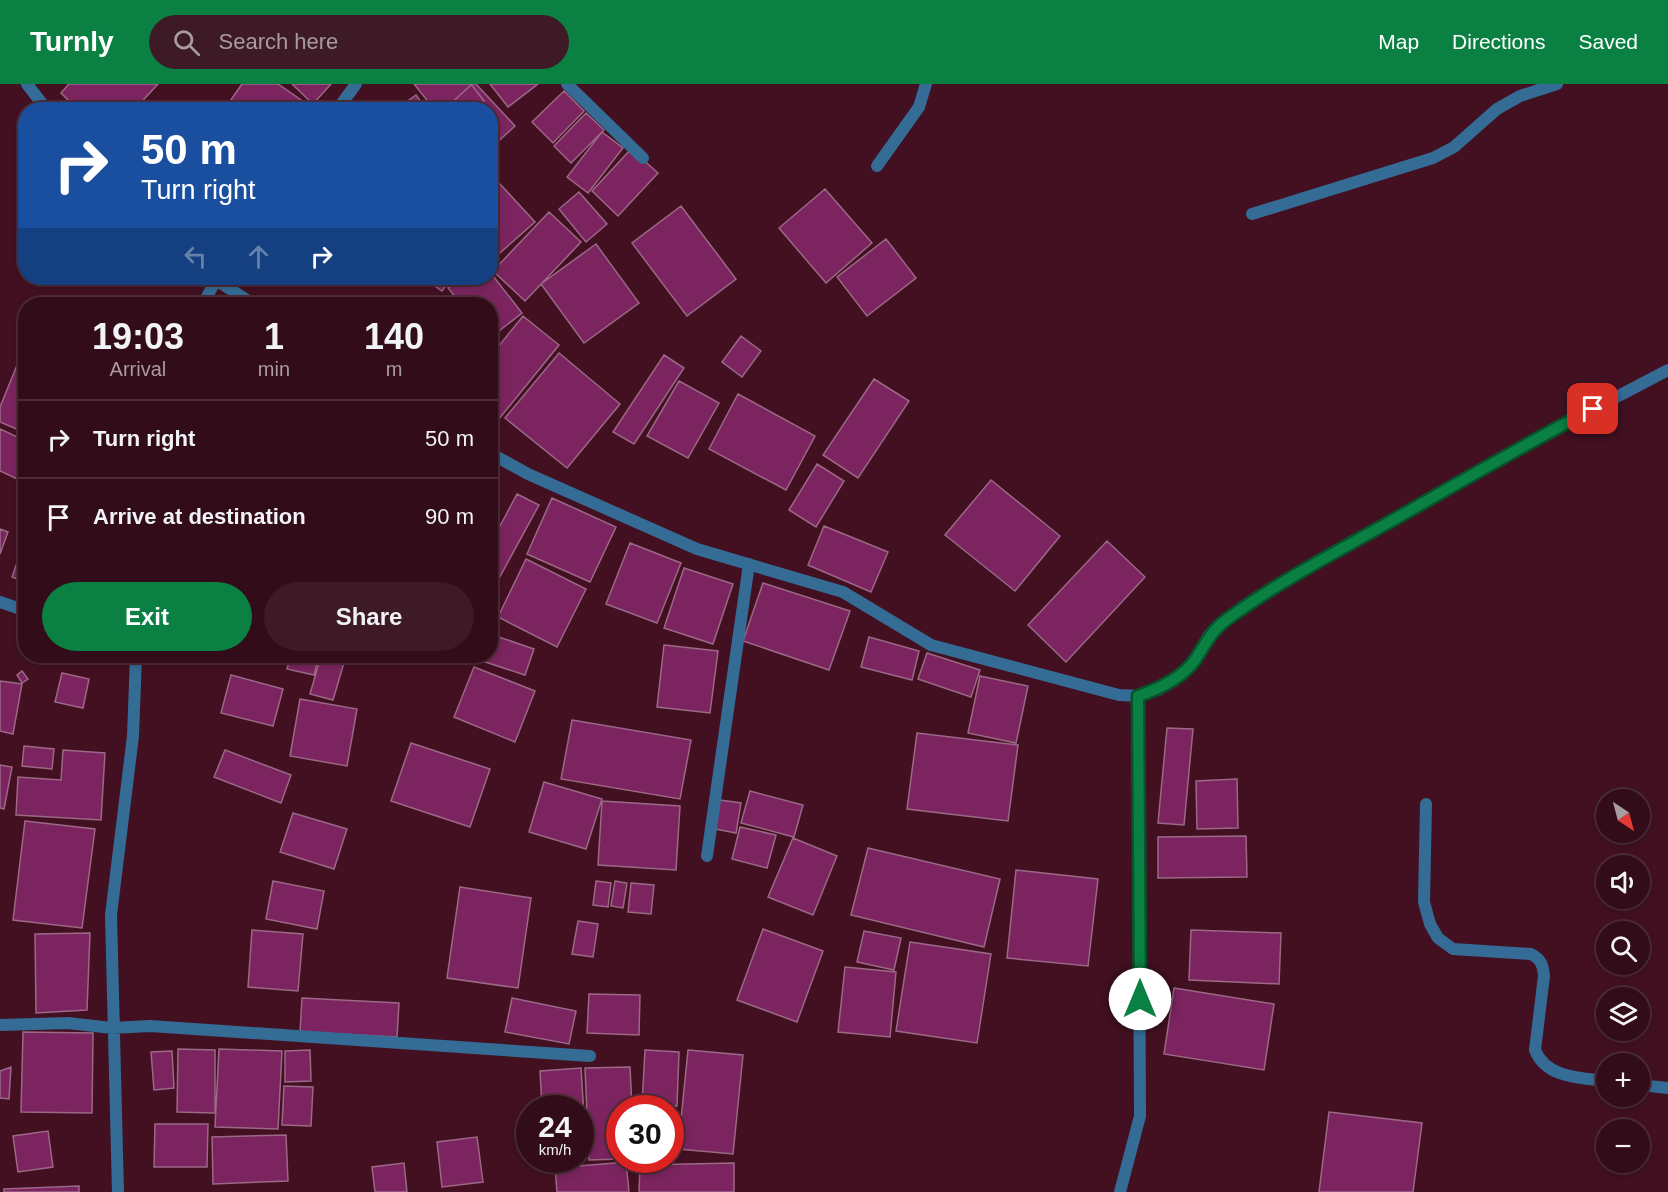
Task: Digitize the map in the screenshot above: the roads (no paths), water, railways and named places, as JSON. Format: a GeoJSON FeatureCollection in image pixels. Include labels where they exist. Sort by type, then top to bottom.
{"type":"FeatureCollection","features":[{"type":"Feature","properties":{"kind":"street"},"geometry":{"type":"LineString","coordinates":[[27,84],[41,102]]}},
{"type":"Feature","properties":{"kind":"street"},"geometry":{"type":"LineString","coordinates":[[343,102],[356,84]]}},
{"type":"Feature","properties":{"kind":"street"},"geometry":{"type":"LineString","coordinates":[[567,84],[643,158]]}},
{"type":"Feature","properties":{"kind":"street"},"geometry":{"type":"LineString","coordinates":[[877,166],[919,107],[926,84]]}},
{"type":"Feature","properties":{"kind":"street"},"geometry":{"type":"LineString","coordinates":[[1252,214],[1433,158],[1454,147],[1497,109],[1520,96],[1557,84]]}},
{"type":"Feature","properties":{"kind":"street"},"geometry":{"type":"LineString","coordinates":[[225,285],[243,297]]}},
{"type":"Feature","properties":{"kind":"street"},"geometry":{"type":"LineString","coordinates":[[498,457],[528,474],[698,549],[843,592],[931,645],[1119,695],[1138,696],[1158,690],[1182,674],[1194,661],[1209,635],[1230,616],[1277,586],[1519,448],[1668,370]]}},
{"type":"Feature","properties":{"kind":"street"},"geometry":{"type":"LineString","coordinates":[[707,856],[748,564]]}},
{"type":"Feature","properties":{"kind":"street"},"geometry":{"type":"LineString","coordinates":[[0,602],[18,608]]}},
{"type":"Feature","properties":{"kind":"street"},"geometry":{"type":"LineString","coordinates":[[118,1192],[112,1028],[111,915],[133,736],[136,663]]}},
{"type":"Feature","properties":{"kind":"street"},"geometry":{"type":"LineString","coordinates":[[1120,1192],[1140,1116],[1138,696]]}},
{"type":"Feature","properties":{"kind":"street"},"geometry":{"type":"LineString","coordinates":[[1426,804],[1424,902],[1430,924],[1438,938],[1453,949],[1530,954],[1538,958],[1543,966],[1544,976],[1535,1050],[1539,1060],[1548,1069],[1575,1078],[1596,1080]]}},
{"type":"Feature","properties":{"kind":"street"},"geometry":{"type":"LineString","coordinates":[[0,1025],[68,1023],[112,1028],[150,1026],[590,1056]]}},
{"type":"Feature","properties":{"kind":"street"},"geometry":{"type":"LineString","coordinates":[[1650,1086],[1668,1088]]}}]}
